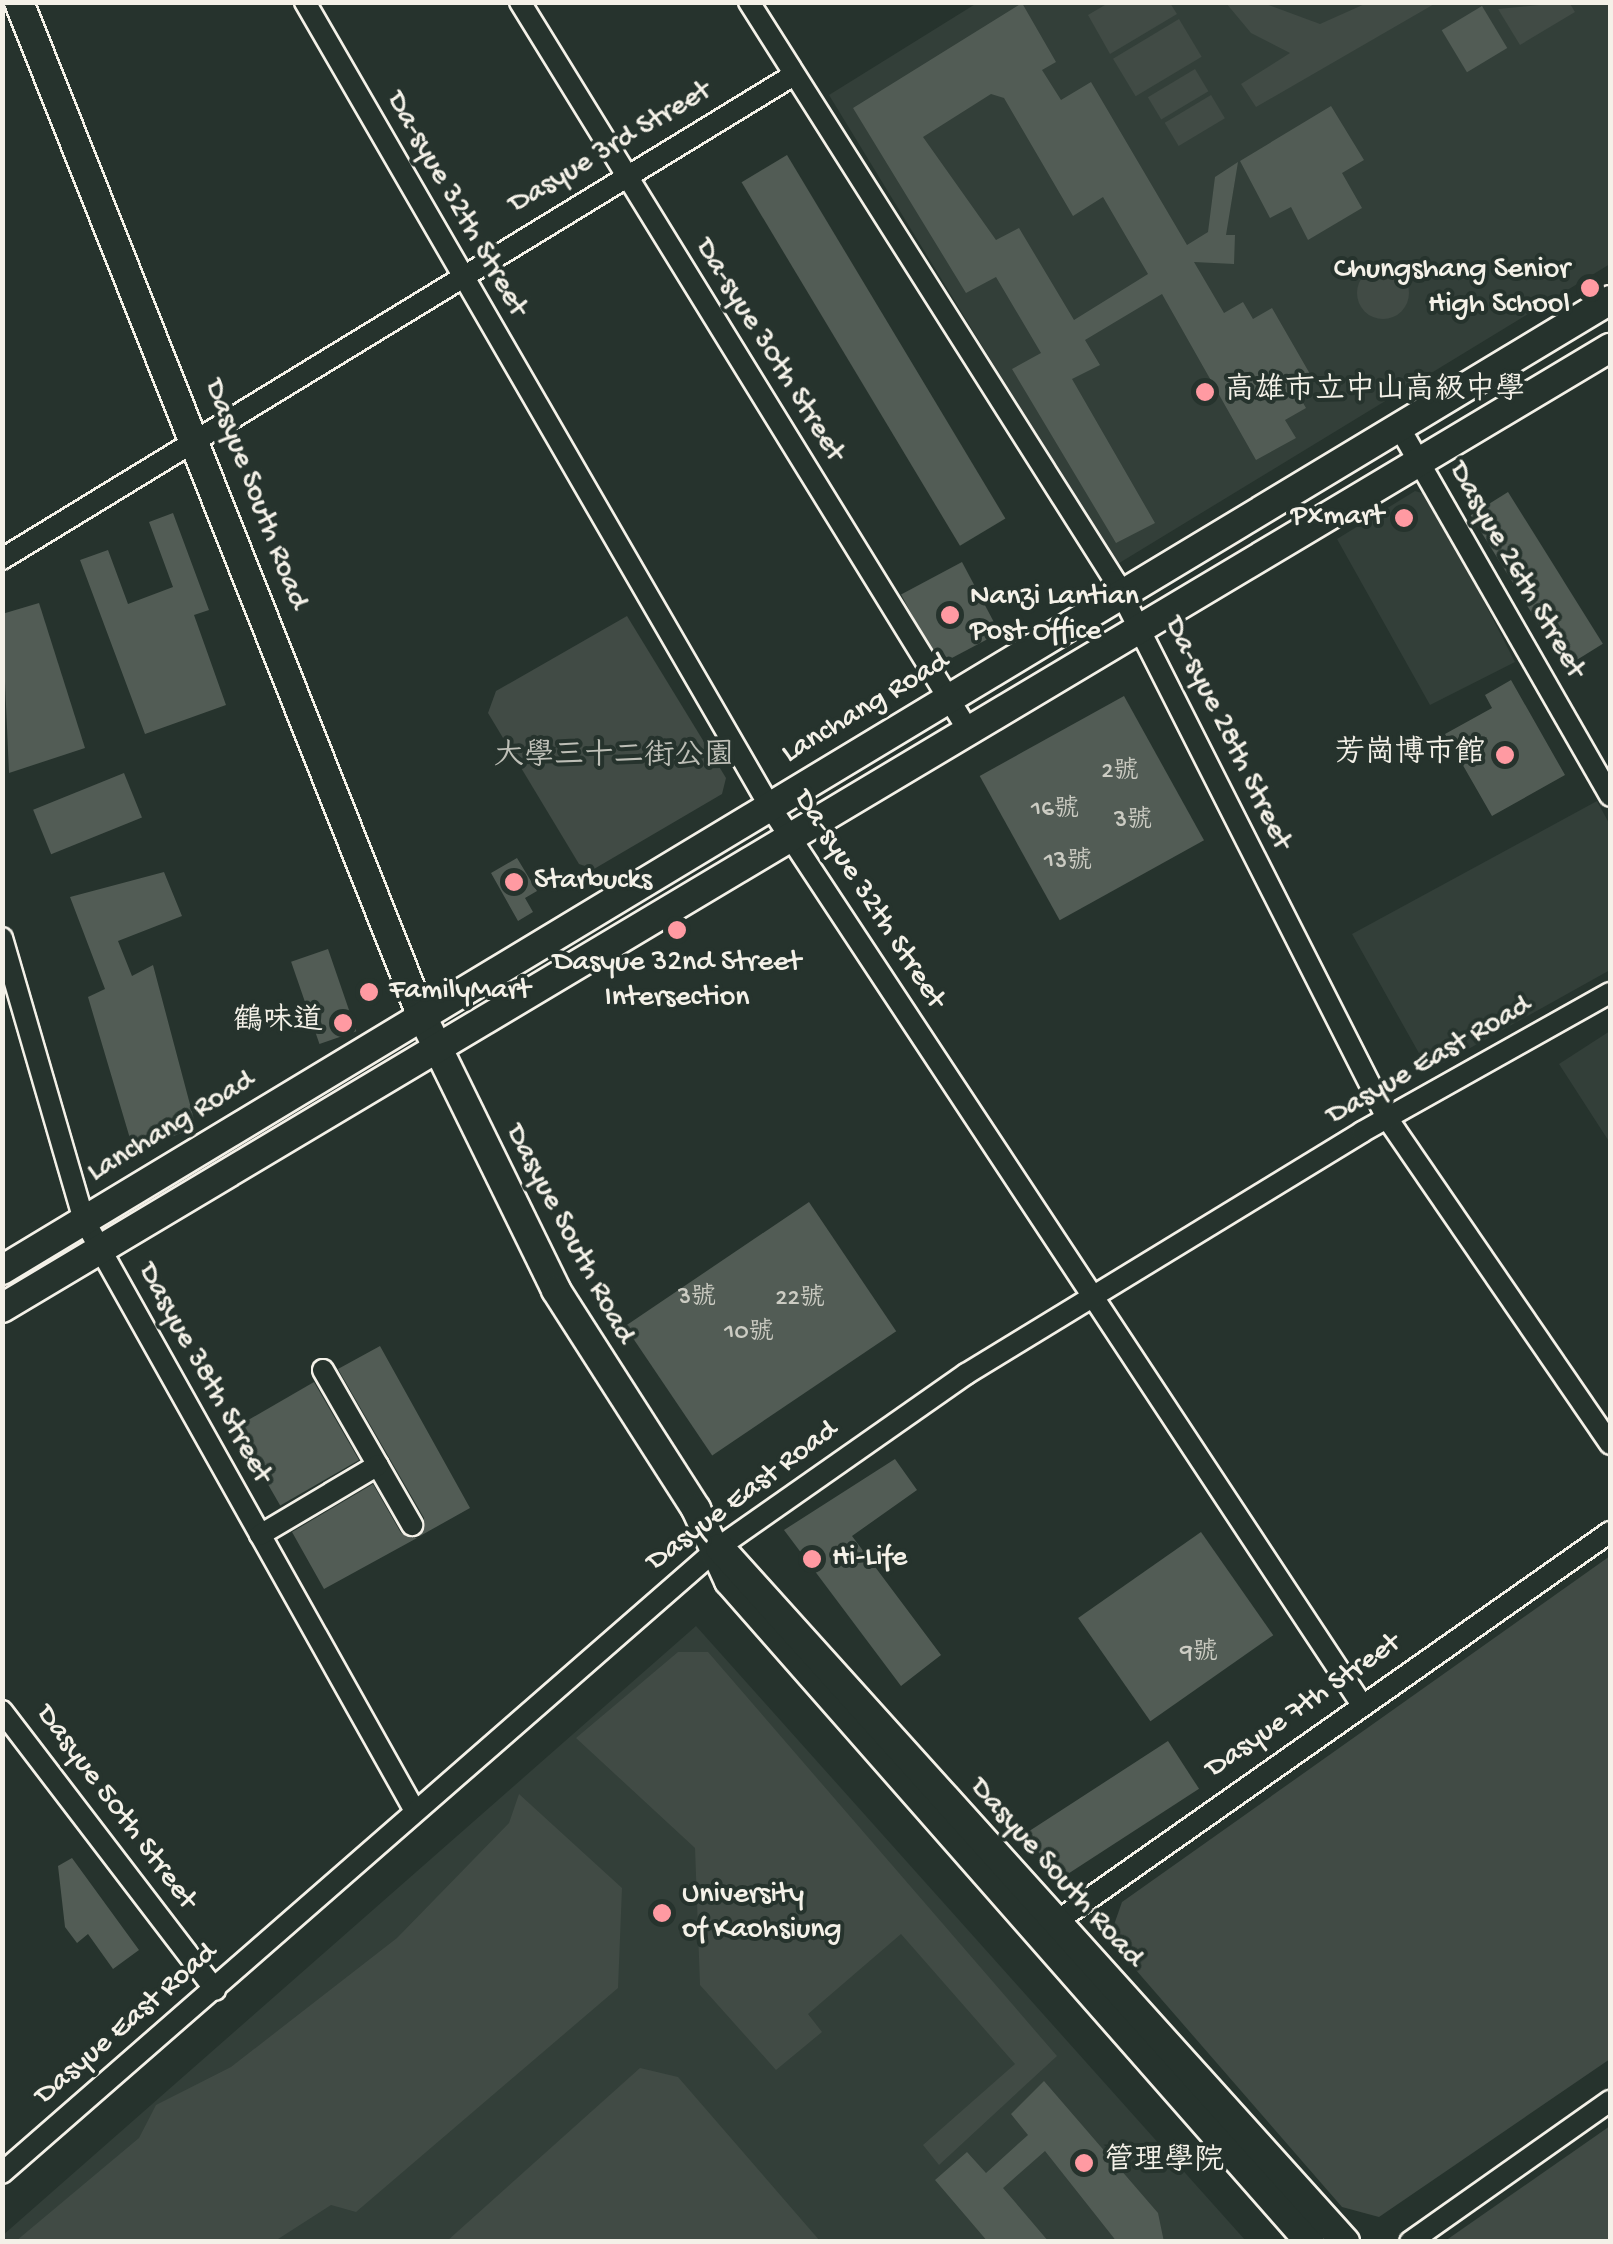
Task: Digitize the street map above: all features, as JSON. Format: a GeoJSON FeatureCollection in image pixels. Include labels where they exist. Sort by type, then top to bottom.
{"type":"FeatureCollection","features":[{"type":"Feature","properties":{"kind":"street","name":"Dasyue South Road"},"geometry":{"type":"LineString","coordinates":[[19,2],[199,442],[421,1014],[556,1290],[718,1547],[729,1581],[818,1689],[1345,2242]]}},
{"type":"Feature","properties":{"kind":"street","name":"Da-syue 32th Street"},"geometry":{"type":"LineString","coordinates":[[304,2],[768,805],[1360,1702]]}},
{"type":"Feature","properties":{"kind":"street","name":"Da-syue 30th Street"},"geometry":{"type":"LineString","coordinates":[[520,2],[622,177],[950,695],[968,730]]}},
{"type":"Feature","properties":{"kind":"street","name":"Da-syue 28th Street"},"geometry":{"type":"LineString","coordinates":[[749,2],[792,76],[1121,592],[1386,1118],[1610,1444]]}},
{"type":"Feature","properties":{"kind":"street","name":"Dasyue 3rd Street"},"geometry":{"type":"LineString","coordinates":[[2,558],[199,442],[460,276],[792,76]]}},
{"type":"Feature","properties":{"kind":"street","name":"Lanchang Road"},"geometry":{"type":"LineString","coordinates":[[2,1270],[1610,300]]}},
{"type":"Feature","properties":{"kind":"street"},"geometry":{"type":"LineString","coordinates":[[2,1308],[1610,348]]}},
{"type":"Feature","properties":{"kind":"street","name":"Dasyue 26th Street"},"geometry":{"type":"LineString","coordinates":[[1399,427],[1610,796]]}},
{"type":"Feature","properties":{"kind":"street","name":"Dasyue 38th Street"},"geometry":{"type":"LineString","coordinates":[[2,938],[84,1220],[415,1812]]}},
{"type":"Feature","properties":{"kind":"street","name":"Dasyue East Road"},"geometry":{"type":"LineString","coordinates":[[2,2173],[718,1547],[1092,1297],[1386,1118],[1610,993]]}},
{"type":"Feature","properties":{"kind":"street"},"geometry":{"type":"LineString","coordinates":[[323,1370],[412,1525]]}},
{"type":"Feature","properties":{"kind":"street"},"geometry":{"type":"LineString","coordinates":[[260,1536],[378,1466]]}},
{"type":"Feature","properties":{"kind":"street","name":"Dasyue 7th Street"},"geometry":{"type":"LineString","coordinates":[[1045,1929],[1360,1702],[1610,1532]]}},
{"type":"Feature","properties":{"kind":"street","name":"Dasyue 50th Street"},"geometry":{"type":"LineString","coordinates":[[2,1710],[215,1990]]}},
{"type":"Feature","properties":{"kind":"street","name":"Dasyue South Road"},"geometry":{"type":"LineString","coordinates":[[1045,1929],[1310,2242]]}},
{"type":"Feature","properties":{"kind":"street"},"geometry":{"type":"LineString","coordinates":[[1410,2242],[1610,2101]]}},
{"type":"Feature","properties":{"kind":"shaded area","name":"高雄市立中山高級中學"},"geometry":{"type":"Polygon","coordinates":[[[977,3],[1610,3],[1610,264],[1116,565],[829,95],[977,3]]]}},
{"type":"Feature","properties":{"kind":"shaded area"},"geometry":{"type":"Polygon","coordinates":[[[1415,491],[1429,495],[1515,662],[1430,705],[1337,539],[1415,491]]]}},
{"type":"Feature","properties":{"kind":"shaded area"},"geometry":{"type":"Polygon","coordinates":[[[1597,801],[1610,825],[1610,970],[1429,1071],[1352,934],[1597,801]]]}},
{"type":"Feature","properties":{"kind":"shaded area"},"geometry":{"type":"Polygon","coordinates":[[[1610,1031],[1610,1143],[1559,1064],[1610,1031]]]}},
{"type":"Feature","properties":{"kind":"shaded area","name":"University of Kaohsiung"},"geometry":{"type":"Polygon","coordinates":[[[696,1626],[1246,2241],[3,2242],[2,2236],[696,1626]]]}},
{"type":"Feature","properties":{"kind":"green space"},"geometry":{"type":"Polygon","coordinates":[[[1110,2],[1170,3],[1177,14],[1110,54],[1088,15],[1110,2]]]}},
{"type":"Feature","properties":{"kind":"green space"},"geometry":{"type":"Polygon","coordinates":[[[1569,2],[1575,12],[1520,45],[1498,9],[1569,2]]]}},
{"type":"Feature","properties":{"kind":"green space"},"geometry":{"type":"Polygon","coordinates":[[[1226,3],[1263,3],[1320,24],[1367,3],[1436,3],[1256,107],[1241,84],[1290,53],[1251,33],[1226,3]]]}},
{"type":"Feature","properties":{"kind":"green space"},"geometry":{"type":"Polygon","coordinates":[[[1179,19],[1202,57],[1136,96],[1113,59],[1179,19]]]}},
{"type":"Feature","properties":{"kind":"green space"},"geometry":{"type":"Polygon","coordinates":[[[1195,69],[1208,91],[1161,120],[1148,97],[1195,69]]]}},
{"type":"Feature","properties":{"kind":"green space"},"geometry":{"type":"Polygon","coordinates":[[[1211,95],[1225,118],[1179,146],[1165,123],[1211,95]]]}},
{"type":"Feature","properties":{"kind":"green space"},"geometry":{"type":"Polygon","coordinates":[[[1383,267],[1401,275],[1409,293],[1401,311],[1383,319],[1365,311],[1357,293],[1365,275],[1383,267]]]}},
{"type":"Feature","properties":{"kind":"green space","name":"大學三十二街公園"},"geometry":{"type":"Polygon","coordinates":[[[627,616],[726,778],[722,794],[594,869],[579,864],[488,713],[496,691],[627,616]]]}},
{"type":"Feature","properties":{"kind":"green space"},"geometry":{"type":"Polygon","coordinates":[[[1610,1556],[1610,2059],[1379,2217],[1342,2207],[1109,1939],[1122,1902],[1610,1556]]]}},
{"type":"Feature","properties":{"kind":"green space"},"geometry":{"type":"Polygon","coordinates":[[[678,1652],[708,1652],[1057,2056],[939,2165],[923,2145],[1015,2064],[901,1934],[808,2014],[822,2032],[776,2070],[700,1985],[695,1848],[576,1738],[678,1652]]]}},
{"type":"Feature","properties":{"kind":"green space"},"geometry":{"type":"Polygon","coordinates":[[[519,1794],[622,1888],[618,1988],[356,2212],[331,2205],[275,2241],[16,2241],[139,2138],[156,2105],[231,2067],[397,1938],[509,1823],[519,1794]]]}},
{"type":"Feature","properties":{"kind":"green space"},"geometry":{"type":"Polygon","coordinates":[[[640,2068],[678,2077],[820,2241],[447,2241],[640,2068]]]}},
{"type":"Feature","properties":{"kind":"green space"},"geometry":{"type":"Polygon","coordinates":[[[1610,2126],[1610,2241],[1445,2241],[1610,2126]]]}},
{"type":"Feature","properties":{"kind":"building"},"geometry":{"type":"Polygon","coordinates":[[[1022,3],[1056,62],[1042,70],[1061,100],[1091,82],[1187,245],[1208,232],[1215,177],[1238,162],[1226,235],[1235,235],[1234,264],[1194,262],[1224,313],[1243,302],[1253,319],[1272,308],[1310,374],[1292,384],[1306,408],[1285,420],[1296,438],[1256,460],[1162,294],[1085,340],[1100,365],[1072,379],[1155,523],[1116,543],[1012,369],[1041,353],[996,277],[966,293],[853,108],[1022,3]],[[991,94],[923,137],[996,240],[1019,228],[1074,320],[1148,274],[1103,197],[1073,216],[1004,98],[991,94]]]}},
{"type":"Feature","properties":{"kind":"building"},"geometry":{"type":"Polygon","coordinates":[[[1482,6],[1507,48],[1467,72],[1442,30],[1482,6]]]}},
{"type":"Feature","properties":{"kind":"building"},"geometry":{"type":"Polygon","coordinates":[[[1331,106],[1364,160],[1342,173],[1362,208],[1308,240],[1291,207],[1270,218],[1240,161],[1331,106]]]}},
{"type":"Feature","properties":{"kind":"building"},"geometry":{"type":"Polygon","coordinates":[[[787,155],[1005,518],[960,546],[742,182],[787,155]]]}},
{"type":"Feature","properties":{"kind":"building"},"geometry":{"type":"Polygon","coordinates":[[[1508,492],[1603,644],[1566,667],[1471,515],[1508,492]]]}},
{"type":"Feature","properties":{"kind":"building"},"geometry":{"type":"Polygon","coordinates":[[[173,513],[209,610],[194,615],[226,705],[145,734],[80,560],[108,550],[128,604],[173,587],[149,522],[173,513]]]}},
{"type":"Feature","properties":{"kind":"building","name":"Nanzi Lantian Post Office"},"geometry":{"type":"Polygon","coordinates":[[[962,562],[1000,633],[939,665],[901,594],[962,562]]]}},
{"type":"Feature","properties":{"kind":"building"},"geometry":{"type":"Polygon","coordinates":[[[39,603],[85,748],[9,773],[2,614],[39,603]]]}},
{"type":"Feature","properties":{"kind":"building","name":"芳崗博市館"},"geometry":{"type":"Polygon","coordinates":[[[1511,680],[1565,775],[1492,816],[1445,734],[1492,708],[1485,695],[1511,680]]]}},
{"type":"Feature","properties":{"kind":"building"},"geometry":{"type":"Polygon","coordinates":[[[1124,696],[1204,840],[1060,920],[980,776],[1124,696]]]}},
{"type":"Feature","properties":{"kind":"building"},"geometry":{"type":"Polygon","coordinates":[[[124,773],[142,818],[51,854],[33,810],[124,773]]]}},
{"type":"Feature","properties":{"kind":"building","name":"Starbucks"},"geometry":{"type":"Polygon","coordinates":[[[517,858],[537,891],[525,898],[533,912],[518,921],[491,873],[517,858]]]}},
{"type":"Feature","properties":{"kind":"building"},"geometry":{"type":"Polygon","coordinates":[[[164,872],[182,916],[118,941],[132,976],[153,965],[196,1127],[134,1152],[88,997],[105,989],[70,897],[164,872]]]}},
{"type":"Feature","properties":{"kind":"building"},"geometry":{"type":"Polygon","coordinates":[[[328,949],[356,1031],[319,1044],[291,962],[328,949]]]}},
{"type":"Feature","properties":{"kind":"building"},"geometry":{"type":"Polygon","coordinates":[[[809,1202],[896,1331],[712,1455],[625,1326],[809,1202]]]}},
{"type":"Feature","properties":{"kind":"building"},"geometry":{"type":"Polygon","coordinates":[[[380,1346],[470,1508],[420,1536],[424,1518],[338,1369],[380,1346]]]}},
{"type":"Feature","properties":{"kind":"building"},"geometry":{"type":"Polygon","coordinates":[[[314,1382],[359,1460],[280,1505],[235,1428],[314,1382]]]}},
{"type":"Feature","properties":{"kind":"building"},"geometry":{"type":"Polygon","coordinates":[[[895,1459],[917,1490],[852,1536],[941,1655],[901,1686],[784,1530],[895,1459]]]}},
{"type":"Feature","properties":{"kind":"building"},"geometry":{"type":"Polygon","coordinates":[[[373,1484],[401,1533],[417,1538],[324,1589],[292,1532],[373,1484]]]}},
{"type":"Feature","properties":{"kind":"building"},"geometry":{"type":"Polygon","coordinates":[[[1201,1532],[1273,1635],[1150,1721],[1078,1618],[1201,1532]]]}},
{"type":"Feature","properties":{"kind":"building"},"geometry":{"type":"Polygon","coordinates":[[[1168,1741],[1199,1789],[1057,1881],[1026,1833],[1168,1741]]]}},
{"type":"Feature","properties":{"kind":"building"},"geometry":{"type":"Polygon","coordinates":[[[72,1858],[139,1950],[113,1969],[88,1934],[77,1943],[65,1927],[58,1866],[72,1858]]]}},
{"type":"Feature","properties":{"kind":"building","name":"管理學院"},"geometry":{"type":"Polygon","coordinates":[[[1044,2081],[1158,2213],[1164,2242],[1117,2242],[1045,2151],[1003,2188],[1049,2242],[988,2242],[935,2180],[967,2152],[986,2173],[1028,2135],[1011,2114],[1044,2081]]]}},
{"type":"Feature","properties":{"kind":"place","name":"Chungshang Senior High School"},"geometry":{"type":"Point","coordinates":[1590,288]}},
{"type":"Feature","properties":{"kind":"place","name":"高雄市立中山高級中學"},"geometry":{"type":"Point","coordinates":[1205,392]}},
{"type":"Feature","properties":{"kind":"place","name":"Pxmart"},"geometry":{"type":"Point","coordinates":[1404,518]}},
{"type":"Feature","properties":{"kind":"place","name":"Nanzi Lantian Post Office"},"geometry":{"type":"Point","coordinates":[950,615]}},
{"type":"Feature","properties":{"kind":"place","name":"芳崗博市館"},"geometry":{"type":"Point","coordinates":[1505,755]}},
{"type":"Feature","properties":{"kind":"place","name":"Starbucks"},"geometry":{"type":"Point","coordinates":[514,882]}},
{"type":"Feature","properties":{"kind":"place","name":"Dasyue 32nd Street Intersection"},"geometry":{"type":"Point","coordinates":[677,930]}},
{"type":"Feature","properties":{"kind":"place","name":"FamilyMart"},"geometry":{"type":"Point","coordinates":[369,992]}},
{"type":"Feature","properties":{"kind":"place","name":"鶴味道"},"geometry":{"type":"Point","coordinates":[343,1023]}},
{"type":"Feature","properties":{"kind":"place","name":"Hi-Life"},"geometry":{"type":"Point","coordinates":[812,1559]}},
{"type":"Feature","properties":{"kind":"place","name":"University of Kaohsiung"},"geometry":{"type":"Point","coordinates":[662,1913]}},
{"type":"Feature","properties":{"kind":"place","name":"管理學院"},"geometry":{"type":"Point","coordinates":[1084,2163]}}]}
